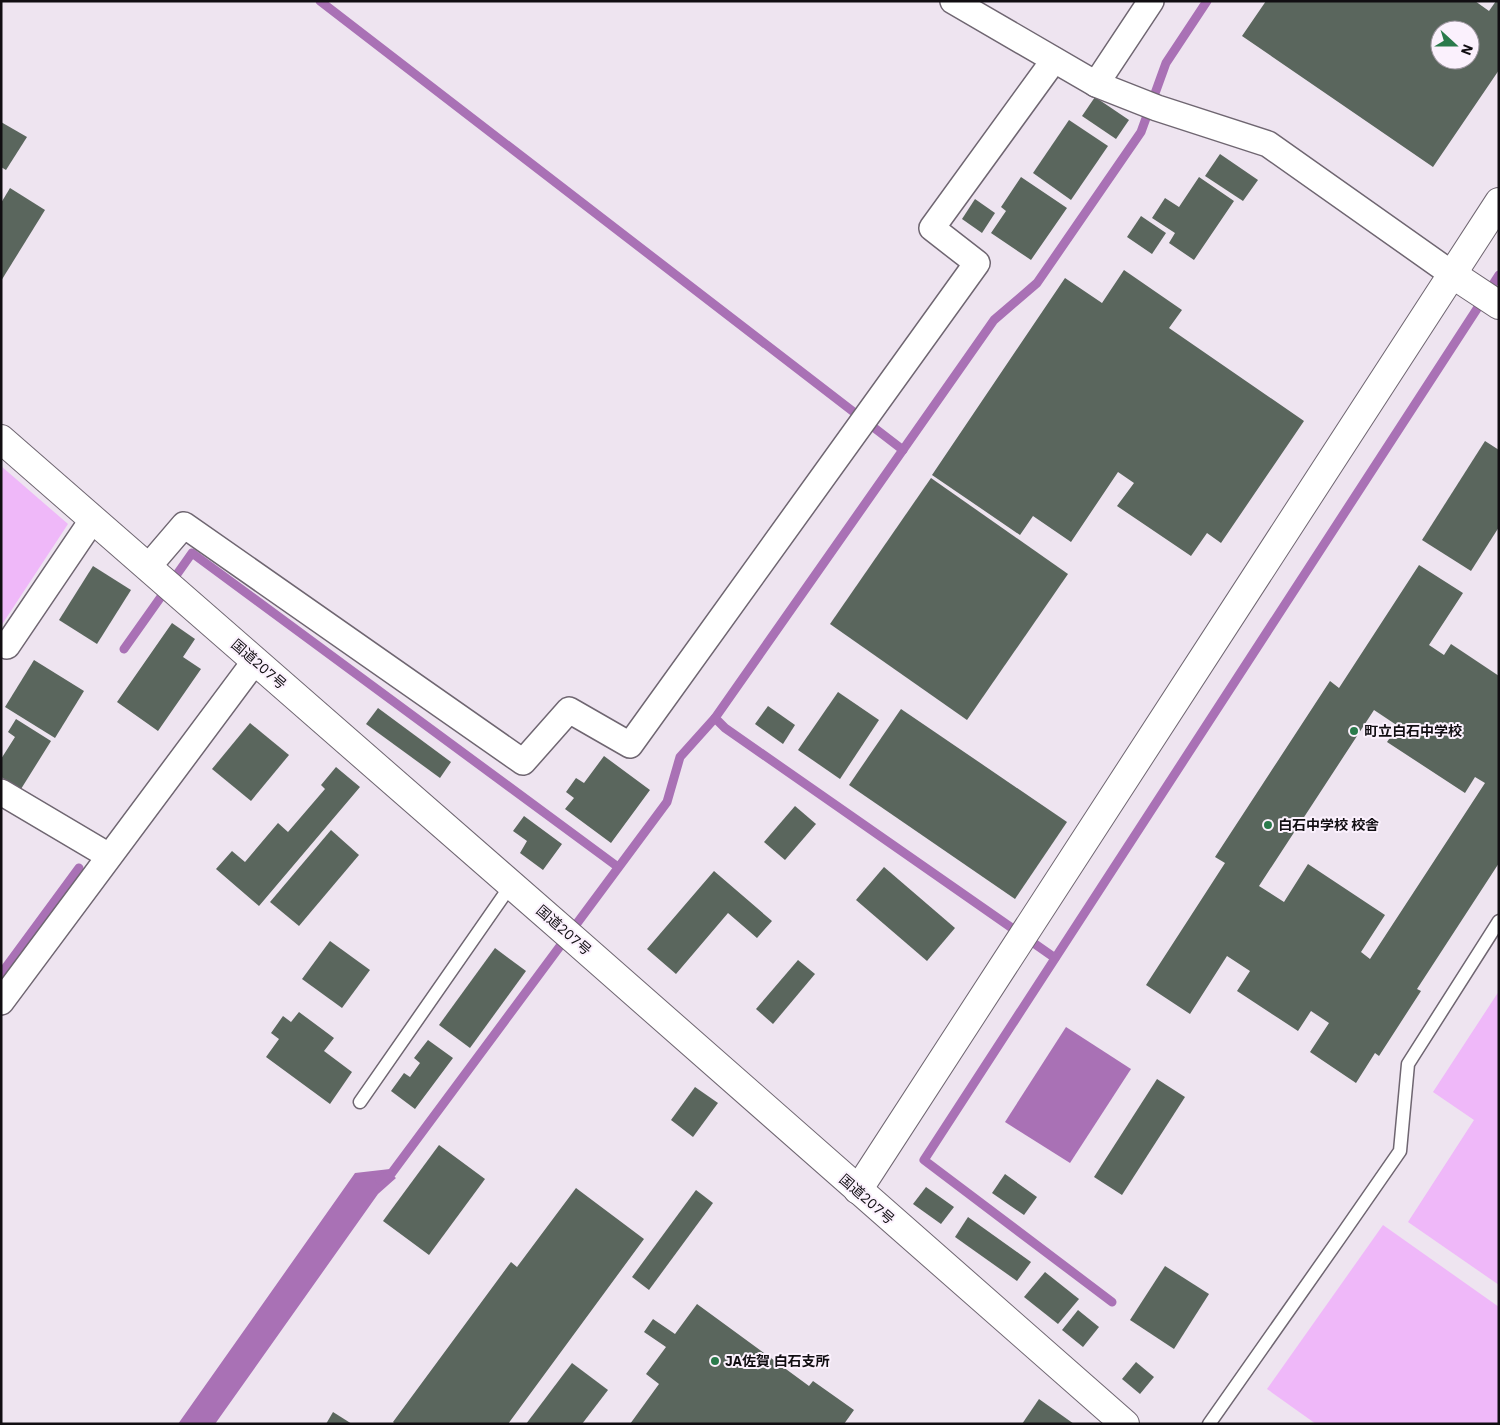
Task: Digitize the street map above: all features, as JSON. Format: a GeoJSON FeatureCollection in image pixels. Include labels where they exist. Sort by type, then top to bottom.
{"type":"FeatureCollection","features":[{"type":"Feature","properties":{"kind":"main road"},"geometry":{"type":"LineString","coordinates":[[858,1190],[1499,202]]}},
{"type":"Feature","properties":{"kind":"main road"},"geometry":{"type":"LineString","coordinates":[[1452,274],[1490,299]]}},
{"type":"Feature","properties":{"kind":"main road","name":"国道207号"},"geometry":{"type":"LineString","coordinates":[[1,439],[1125,1424]]}},
{"type":"Feature","properties":{"kind":"street"},"geometry":{"type":"LineString","coordinates":[[953,1],[1096,84],[1149,106],[1268,144],[1452,274]]}},
{"type":"Feature","properties":{"kind":"street"},"geometry":{"type":"LineString","coordinates":[[1096,84],[1150,1]]}},
{"type":"Feature","properties":{"kind":"street"},"geometry":{"type":"LineString","coordinates":[[160,578],[184,525],[523,762],[569,710],[630,745],[977,263],[932,228],[1054,60]]}},
{"type":"Feature","properties":{"kind":"street"},"geometry":{"type":"LineString","coordinates":[[1,643],[7,646],[93,519]]}},
{"type":"Feature","properties":{"kind":"street"},"geometry":{"type":"LineString","coordinates":[[1,1002],[255,661]]}},
{"type":"Feature","properties":{"kind":"street"},"geometry":{"type":"LineString","coordinates":[[1,792],[109,856]]}},
{"type":"Feature","properties":{"kind":"lane"},"geometry":{"type":"LineString","coordinates":[[360,1102],[511,885]]}},
{"type":"Feature","properties":{"kind":"lane"},"geometry":{"type":"LineString","coordinates":[[1209,1424],[1400,1151],[1408,1064],[1499,921]]}},
{"type":"Feature","properties":{"kind":"shaded area"},"geometry":{"type":"Polygon","coordinates":[[[1,466],[68,524],[1,626],[1,466]]]}},
{"type":"Feature","properties":{"kind":"shaded area"},"geometry":{"type":"Polygon","coordinates":[[[1499,991],[1499,1285],[1408,1222],[1474,1120],[1433,1092],[1499,991]]]}},
{"type":"Feature","properties":{"kind":"shaded area"},"geometry":{"type":"Polygon","coordinates":[[[1066,1027],[1131,1069],[1070,1163],[1005,1122],[1066,1027]]]}},
{"type":"Feature","properties":{"kind":"shaded area"},"geometry":{"type":"Polygon","coordinates":[[[390,1169],[391,1174],[396,1178],[378,1194],[215,1424],[178,1424],[355,1173],[390,1169]]]}},
{"type":"Feature","properties":{"kind":"shaded area"},"geometry":{"type":"Polygon","coordinates":[[[1383,1225],[1499,1307],[1499,1424],[1316,1424],[1267,1389],[1383,1225]]]}},
{"type":"Feature","properties":{"kind":"building"},"geometry":{"type":"Polygon","coordinates":[[[1266,1],[1475,1],[1489,11],[1496,1],[1499,1],[1499,70],[1433,167],[1242,36],[1266,1]]]}},
{"type":"Feature","properties":{"kind":"building"},"geometry":{"type":"Polygon","coordinates":[[[1095,97],[1129,120],[1116,139],[1082,116],[1095,97]]]}},
{"type":"Feature","properties":{"kind":"building"},"geometry":{"type":"Polygon","coordinates":[[[1069,120],[1108,146],[1071,200],[1033,173],[1069,120]]]}},
{"type":"Feature","properties":{"kind":"building"},"geometry":{"type":"Polygon","coordinates":[[[1,122],[27,137],[6,170],[1,167],[1,122]]]}},
{"type":"Feature","properties":{"kind":"building"},"geometry":{"type":"Polygon","coordinates":[[[1220,154],[1258,180],[1243,201],[1205,176],[1220,154]]]}},
{"type":"Feature","properties":{"kind":"building"},"geometry":{"type":"Polygon","coordinates":[[[1021,177],[1067,208],[1031,260],[991,233],[1006,211],[1001,207],[1021,177]]]}},
{"type":"Feature","properties":{"kind":"building"},"geometry":{"type":"Polygon","coordinates":[[[1199,177],[1234,201],[1194,260],[1169,243],[1175,233],[1152,218],[1165,198],[1179,207],[1199,177]]]}},
{"type":"Feature","properties":{"kind":"building"},"geometry":{"type":"Polygon","coordinates":[[[10,188],[45,210],[1,281],[1,203],[10,188]]]}},
{"type":"Feature","properties":{"kind":"building"},"geometry":{"type":"Polygon","coordinates":[[[975,199],[995,213],[982,233],[962,219],[975,199]]]}},
{"type":"Feature","properties":{"kind":"building"},"geometry":{"type":"Polygon","coordinates":[[[1141,216],[1166,233],[1152,254],[1127,237],[1141,216]]]}},
{"type":"Feature","properties":{"kind":"building"},"geometry":{"type":"Polygon","coordinates":[[[1124,270],[1182,310],[1169,328],[1304,421],[1221,543],[1207,533],[1191,556],[1117,506],[1134,483],[1118,472],[1071,542],[1033,516],[1020,535],[932,475],[1065,278],[1102,303],[1124,270]]]}},
{"type":"Feature","properties":{"kind":"building"},"geometry":{"type":"Polygon","coordinates":[[[1485,441],[1499,450],[1499,527],[1471,571],[1422,540],[1485,441]]]}},
{"type":"Feature","properties":{"kind":"building"},"geometry":{"type":"Polygon","coordinates":[[[931,478],[1068,574],[967,720],[830,624],[931,478]]]}},
{"type":"Feature","properties":{"kind":"building","name":"白石中学校 校舎"},"geometry":{"type":"Polygon","coordinates":[[[1419,565],[1463,593],[1429,645],[1444,655],[1451,644],[1499,676],[1499,863],[1417,989],[1421,991],[1379,1056],[1375,1053],[1356,1083],[1310,1052],[1329,1023],[1311,1011],[1298,1031],[1237,991],[1250,971],[1227,956],[1190,1014],[1146,985],[1225,863],[1215,857],[1330,681],[1339,688],[1419,565]],[[1374,710],[1259,886],[1284,902],[1308,864],[1385,915],[1361,952],[1370,959],[1485,783],[1475,777],[1465,793],[1387,742],[1398,726],[1374,710]]]}},
{"type":"Feature","properties":{"kind":"building"},"geometry":{"type":"Polygon","coordinates":[[[93,566],[131,590],[97,644],[59,620],[93,566]]]}},
{"type":"Feature","properties":{"kind":"building"},"geometry":{"type":"Polygon","coordinates":[[[172,623],[195,639],[183,657],[201,669],[158,731],[117,702],[172,623]]]}},
{"type":"Feature","properties":{"kind":"building"},"geometry":{"type":"Polygon","coordinates":[[[34,660],[84,691],[55,738],[5,707],[34,660]]]}},
{"type":"Feature","properties":{"kind":"building"},"geometry":{"type":"Polygon","coordinates":[[[838,692],[879,720],[840,779],[798,750],[838,692]]]}},
{"type":"Feature","properties":{"kind":"building"},"geometry":{"type":"Polygon","coordinates":[[[768,706],[795,725],[783,744],[755,724],[768,706]]]}},
{"type":"Feature","properties":{"kind":"building"},"geometry":{"type":"Polygon","coordinates":[[[378,708],[451,762],[440,778],[366,724],[378,708]]]}},
{"type":"Feature","properties":{"kind":"building"},"geometry":{"type":"Polygon","coordinates":[[[901,709],[1067,822],[1015,899],[849,785],[901,709]]]}},
{"type":"Feature","properties":{"kind":"building"},"geometry":{"type":"Polygon","coordinates":[[[16,719],[51,741],[21,789],[1,777],[1,759],[15,737],[8,732],[16,719]]]}},
{"type":"Feature","properties":{"kind":"building"},"geometry":{"type":"Polygon","coordinates":[[[250,723],[289,755],[251,801],[212,769],[250,723]]]}},
{"type":"Feature","properties":{"kind":"building"},"geometry":{"type":"Polygon","coordinates":[[[604,756],[650,790],[611,843],[565,809],[574,798],[566,792],[576,778],[584,783],[604,756]]]}},
{"type":"Feature","properties":{"kind":"building"},"geometry":{"type":"Polygon","coordinates":[[[336,767],[360,787],[259,906],[216,869],[232,851],[245,862],[278,823],[288,832],[325,789],[321,785],[336,767]]]}},
{"type":"Feature","properties":{"kind":"building"},"geometry":{"type":"Polygon","coordinates":[[[795,806],[816,824],[785,860],[764,842],[795,806]]]}},
{"type":"Feature","properties":{"kind":"building"},"geometry":{"type":"Polygon","coordinates":[[[524,816],[562,844],[543,870],[520,853],[527,841],[513,831],[524,816]]]}},
{"type":"Feature","properties":{"kind":"building"},"geometry":{"type":"Polygon","coordinates":[[[331,830],[359,855],[299,926],[270,902],[331,830]]]}},
{"type":"Feature","properties":{"kind":"building"},"geometry":{"type":"Polygon","coordinates":[[[884,867],[955,928],[927,961],[856,900],[884,867]]]}},
{"type":"Feature","properties":{"kind":"building"},"geometry":{"type":"Polygon","coordinates":[[[714,871],[772,921],[757,938],[728,913],[676,974],[647,949],[714,871]]]}},
{"type":"Feature","properties":{"kind":"building"},"geometry":{"type":"Polygon","coordinates":[[[330,941],[370,970],[342,1008],[302,979],[330,941]]]}},
{"type":"Feature","properties":{"kind":"building"},"geometry":{"type":"Polygon","coordinates":[[[495,948],[526,971],[470,1048],[439,1025],[495,948]]]}},
{"type":"Feature","properties":{"kind":"building"},"geometry":{"type":"Polygon","coordinates":[[[798,960],[815,974],[773,1024],[756,1009],[798,960]]]}},
{"type":"Feature","properties":{"kind":"building"},"geometry":{"type":"Polygon","coordinates":[[[299,1012],[334,1038],[324,1051],[352,1072],[330,1104],[266,1057],[279,1039],[271,1033],[283,1016],[291,1022],[299,1012]]]}},
{"type":"Feature","properties":{"kind":"building"},"geometry":{"type":"Polygon","coordinates":[[[428,1040],[453,1058],[415,1109],[391,1091],[404,1073],[410,1077],[420,1063],[414,1058],[428,1040]]]}},
{"type":"Feature","properties":{"kind":"building"},"geometry":{"type":"Polygon","coordinates":[[[1157,1079],[1185,1097],[1122,1195],[1094,1177],[1157,1079]]]}},
{"type":"Feature","properties":{"kind":"building"},"geometry":{"type":"Polygon","coordinates":[[[695,1087],[718,1103],[693,1137],[671,1120],[695,1087]]]}},
{"type":"Feature","properties":{"kind":"building"},"geometry":{"type":"Polygon","coordinates":[[[439,1145],[485,1179],[429,1255],[383,1221],[439,1145]]]}},
{"type":"Feature","properties":{"kind":"building"},"geometry":{"type":"Polygon","coordinates":[[[1005,1174],[1037,1197],[1024,1215],[992,1193],[1005,1174]]]}},
{"type":"Feature","properties":{"kind":"building"},"geometry":{"type":"Polygon","coordinates":[[[926,1187],[954,1207],[941,1224],[913,1204],[926,1187]]]}},
{"type":"Feature","properties":{"kind":"building"},"geometry":{"type":"Polygon","coordinates":[[[576,1188],[644,1239],[508,1424],[395,1424],[393,1422],[511,1262],[517,1267],[576,1188]]]}},
{"type":"Feature","properties":{"kind":"building"},"geometry":{"type":"Polygon","coordinates":[[[696,1190],[713,1203],[649,1290],[632,1277],[696,1190]]]}},
{"type":"Feature","properties":{"kind":"building"},"geometry":{"type":"Polygon","coordinates":[[[968,1217],[1031,1262],[1017,1281],[955,1237],[968,1217]]]}},
{"type":"Feature","properties":{"kind":"building"},"geometry":{"type":"Polygon","coordinates":[[[1165,1266],[1209,1294],[1174,1349],[1130,1320],[1165,1266]]]}},
{"type":"Feature","properties":{"kind":"building"},"geometry":{"type":"Polygon","coordinates":[[[1045,1272],[1079,1299],[1058,1324],[1024,1297],[1045,1272]]]}},
{"type":"Feature","properties":{"kind":"building","name":"JA佐賀 白石支所"},"geometry":{"type":"Polygon","coordinates":[[[697,1304],[809,1386],[813,1381],[854,1410],[844,1424],[630,1424],[659,1384],[646,1374],[666,1347],[644,1332],[653,1319],[675,1334],[697,1304]]]}},
{"type":"Feature","properties":{"kind":"building"},"geometry":{"type":"Polygon","coordinates":[[[1078,1310],[1099,1327],[1083,1347],[1062,1330],[1078,1310]]]}},
{"type":"Feature","properties":{"kind":"building"},"geometry":{"type":"Polygon","coordinates":[[[1136,1362],[1154,1377],[1140,1394],[1122,1379],[1136,1362]]]}},
{"type":"Feature","properties":{"kind":"building"},"geometry":{"type":"Polygon","coordinates":[[[572,1363],[608,1390],[582,1424],[526,1424],[572,1363]]]}},
{"type":"Feature","properties":{"kind":"building"},"geometry":{"type":"Polygon","coordinates":[[[1039,1399],[1074,1424],[1022,1424],[1039,1399]]]}},
{"type":"Feature","properties":{"kind":"building"},"geometry":{"type":"Polygon","coordinates":[[[333,1412],[352,1424],[326,1424],[333,1412]]]}},
{"type":"Feature","properties":{"kind":"waterway"},"geometry":{"type":"LineString","coordinates":[[320,1],[903,450]]}},
{"type":"Feature","properties":{"kind":"waterway"},"geometry":{"type":"LineString","coordinates":[[1055,958],[725,728],[715,718],[994,320],[1037,283],[1141,132],[1166,63],[1207,1]]}},
{"type":"Feature","properties":{"kind":"waterway"},"geometry":{"type":"LineString","coordinates":[[1112,1302],[924,1160],[1499,275]]}},
{"type":"Feature","properties":{"kind":"waterway"},"geometry":{"type":"LineString","coordinates":[[124,649],[192,553],[618,867]]}},
{"type":"Feature","properties":{"kind":"waterway"},"geometry":{"type":"LineString","coordinates":[[380,1180],[391,1174],[667,802],[680,757],[715,718]]}},
{"type":"Feature","properties":{"kind":"waterway"},"geometry":{"type":"LineString","coordinates":[[1,974],[79,868]]}},
{"type":"Feature","properties":{"kind":"place","name":"町立白石中学校"},"geometry":{"type":"Point","coordinates":[1354,731]}},
{"type":"Feature","properties":{"kind":"place","name":"白石中学校 校舎"},"geometry":{"type":"Point","coordinates":[1268,825]}},
{"type":"Feature","properties":{"kind":"place","name":"JA佐賀 白石支所"},"geometry":{"type":"Point","coordinates":[715,1361]}}]}
